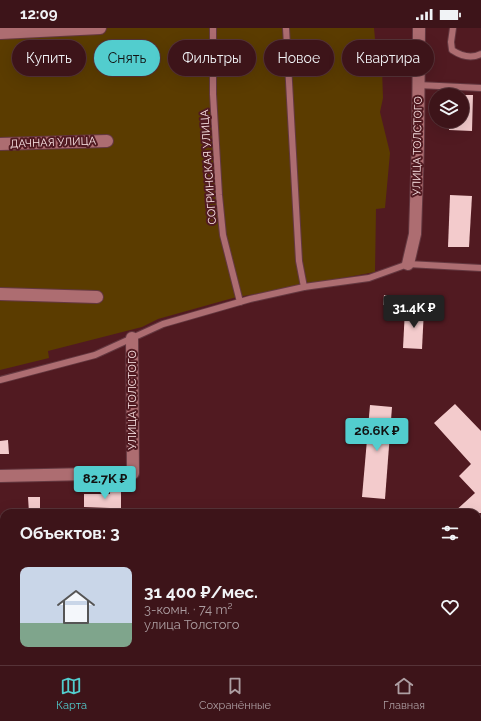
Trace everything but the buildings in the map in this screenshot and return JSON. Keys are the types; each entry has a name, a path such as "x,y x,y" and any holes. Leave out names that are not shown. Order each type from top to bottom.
{"street":[{"path":"0,33 19,30 100,28"},
{"name":"УЛИЦА ТОЛСТОГО","path":"408,264 416,234 419,28"},
{"name":"ДАЧНАЯ УЛИЦА","path":"0,144 107,141"},
{"path":"0,294 97,297"},
{"name":"УЛИЦА ТОЛСТОГО","path":"0,476 132,473 132,338"}],"lane":[{"name":"СОГРИНСКАЯ УЛИЦА","path":"213,28 213,94 219,195 223,235 240,302"},
{"path":"286,28 299,261 304,287"},
{"path":"453,28 451,42 452,50 462,56 477,56 481,54"},
{"path":"418,85 481,88"},
{"path":"0,380 95,356 163,324 240,302 304,287 369,278 408,264 481,268"}],"shaded area":[{"path":"0,28 374,28 375,39 381,40 342,40 342,76 382,76 383,98 380,112 390,153 385,208 376,209 375,272 233,298 158,319 142,327 48,351 49,358 0,370"}]}
